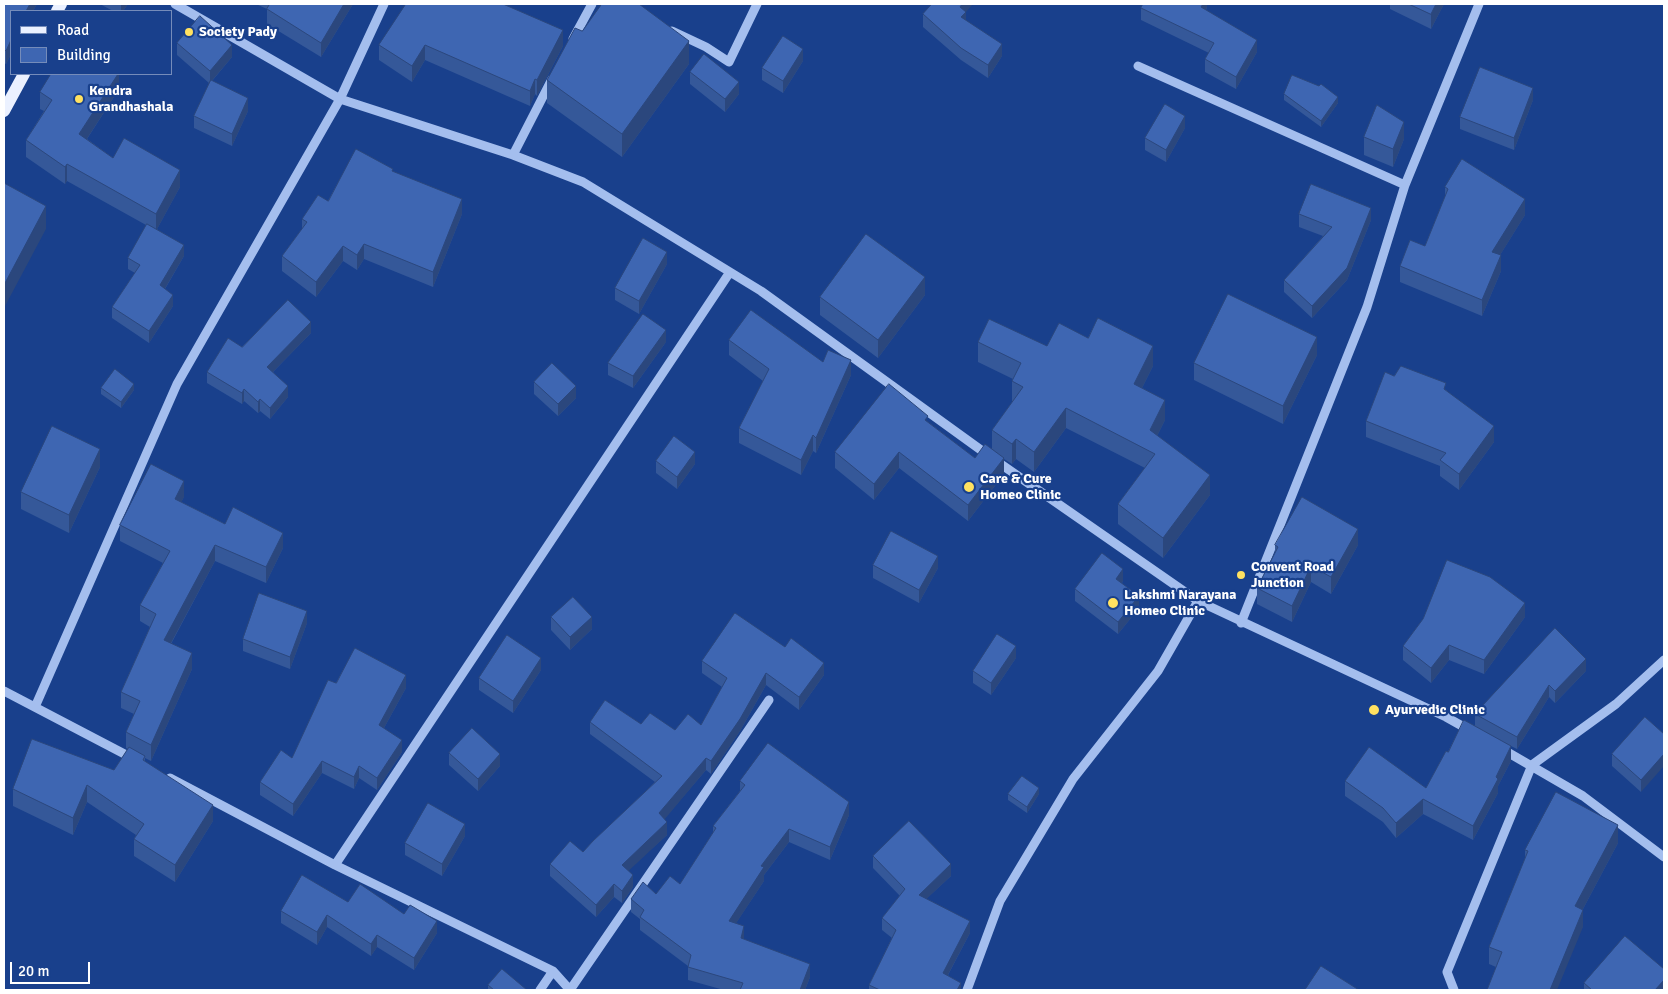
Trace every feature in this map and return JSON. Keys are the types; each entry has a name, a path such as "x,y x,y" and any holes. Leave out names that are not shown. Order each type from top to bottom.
{"main road":[{"path":"4,111 23,75"}],"street":[{"path":"175,4 340,99 513,155 583,182 761,291 1000,464 1198,601 1241,623 1446,717 1480,736"},
{"path":"34,708 177,384 340,99 384,4"},
{"path":"570,46 592,4"},
{"path":"664,27 706,47 729,62 757,4"},
{"path":"1241,623 1367,307 1404,185 1479,4"},
{"path":"1138,66 1404,185"},
{"path":"513,155 557,71"},
{"path":"335,864 730,272"},
{"path":"968,990 1000,901 1073,779 1158,671 1198,601"},
{"path":"1454,990 1447,972 1532,765 1616,704 1664,660"},
{"path":"4,691 144,765"},
{"path":"161,774 335,864 553,971 570,990 769,700"},
{"path":"1497,746 1583,796 1664,856"},
{"path":"540,990 553,971"}],"building":[{"path":"4,4 30,4 27,10 10,10 10,42 6,51 4,49"},
{"path":"270,4 344,4 321,43 267,9"},
{"path":"406,4 503,4 563,30 530,91 425,45 412,66 379,45"},
{"path":"602,4 639,4 689,41 622,134 547,80 575,28 582,31"},
{"path":"932,4 962,4 960,7 966,12 961,17 1002,44 988,65 961,48 923,14"},
{"path":"1143,4 1203,4 1201,7 1257,40 1236,77 1205,59 1214,43 1141,8"},
{"path":"1409,4 1436,4 1431,14"},
{"path":"200,16 232,45 210,71 177,43"},
{"path":"783,36 803,49 783,81 762,68"},
{"path":"704,54 739,82 725,99 690,72"},
{"path":"1480,67 1533,88 1514,138 1460,117"},
{"path":"50,75 117,75 79,134 113,158 124,138 180,170 156,214 67,164 65,167 26,140 52,100 40,92"},
{"path":"1292,75 1319,86 1321,84 1338,97 1321,121 1284,94"},
{"path":"211,80 248,98 232,134 194,116"},
{"path":"1165,104 1185,116 1166,150 1145,138"},
{"path":"1377,105 1404,122 1393,149 1364,137"},
{"path":"356,149 393,169 392,171 462,199 433,272 364,244 357,255 343,246 316,282 282,256 307,222 302,219 318,195 328,201"},
{"path":"1462,159 1525,199 1492,252 1501,255 1482,300 1400,266 1410,240 1425,246 1448,189 1445,187"},
{"path":"4,183 46,206 4,285"},
{"path":"1311,184 1371,208 1347,268 1312,306 1284,280 1332,227 1299,214"},
{"path":"147,224 184,245 160,285 173,295 149,331 112,307 140,265 128,258"},
{"path":"866,234 925,277 878,340 820,297"},
{"path":"643,238 667,252 639,301 615,288"},
{"path":"1228,294 1317,337 1283,406 1194,363"},
{"path":"288,300 311,322 267,367 288,386 270,408 260,399 258,402 244,389 242,393 207,372 228,338 242,347"},
{"path":"751,310 823,362 828,350 851,360 816,438 813,435 801,460 739,428 769,369 729,340"},
{"path":"643,314 666,330 633,376 608,363"},
{"path":"1098,318 1153,346 1134,384 1165,400 1150,430 1210,475 1163,538 1118,504 1155,454 1066,408 1034,452 1016,439 1012,444 992,430 1023,387 1012,381 1021,363 978,342 989,319 1047,346 1059,323 1088,338"},
{"path":"552,363 576,386 558,404 534,382"},
{"path":"1401,366 1446,383 1444,389 1494,426 1459,474 1440,460 1446,453 1366,421 1385,372 1394,376"},
{"path":"115,369 134,384 121,402 101,388"},
{"path":"889,384 928,416 925,420 975,458 985,444 1004,458 968,505 899,452 874,484 835,452"},
{"path":"52,426 100,449 69,515 21,492"},
{"path":"674,436 695,452 677,477 656,461"},
{"path":"151,464 184,481 175,499 225,524 233,507 283,533 266,567 215,545 164,640 192,653 151,745 126,732 140,701 121,692 156,614 140,605 170,551 120,525"},
{"path":"1302,497 1358,529 1331,577 1311,566 1292,606 1257,588 1278,547 1275,545"},
{"path":"891,531 938,556 919,590 873,565"},
{"path":"1102,553 1123,569 1116,579 1139,596 1118,622 1075,589"},
{"path":"1447,560 1490,577 1525,603 1484,660 1449,645 1431,668 1403,646 1423,619"},
{"path":"259,593 307,611 290,657 243,639"},
{"path":"573,597 592,617 570,637 551,617"},
{"path":"735,613 785,647 791,638 824,663 799,697 766,673 740,719 711,761 706,758 659,813 667,822 622,865 633,875 622,891 614,884 596,905 550,864 570,841 583,852 662,776 590,722 605,700 641,724 650,713 675,730 688,714 701,725 727,678 702,661"},
{"path":"1555,628 1586,659 1555,691 1549,685 1517,737 1475,714"},
{"path":"997,634 1016,646 991,683 973,671"},
{"path":"507,635 541,658 513,701 479,678"},
{"path":"355,648 406,675 379,725 402,740 377,778 359,766 354,777 322,761 293,804 260,782 281,750 292,758 328,680 336,683"},
{"path":"1645,717 1664,734 1664,754 1641,780 1612,754"},
{"path":"1464,720 1511,746 1496,777 1498,779 1473,826 1423,799 1396,823 1383,808 1345,781 1369,747 1426,788 1446,751 1448,752"},
{"path":"472,728 500,754 478,779 449,753"},
{"path":"32,739 114,770 129,747 145,756 143,760 213,805 175,865 134,839 144,824 87,785 73,818 13,789"},
{"path":"768,743 849,802 830,847 789,829 761,866 764,867 729,921 744,926 741,938 810,964 800,990 740,990 743,983 688,967 691,955 640,917 644,910 631,899 643,882 656,894 670,876 680,884 716,828 713,826 745,785 740,781"},
{"path":"1022,776 1039,788 1027,807 1008,794"},
{"path":"1556,792 1618,825 1575,906 1583,910 1550,990 1487,990 1502,952 1489,947 1528,851 1525,850"},
{"path":"428,803 465,824 442,864 405,843"},
{"path":"909,821 951,864 919,895 970,921 943,973 961,983 957,990 880,990 869,985 896,930 882,918 905,889 873,856"},
{"path":"302,875 348,902 360,884 404,914 410,905 437,921 414,958 377,935 371,944 327,915 317,932 281,911"},
{"path":"1625,936 1664,969 1664,980 1655,990 1592,990 1584,983"},
{"path":"1321,966 1359,990 1305,990"},
{"path":"502,969 527,990 494,990 488,985"}],"place":[{"name":"Society Pady","path":"189,32"},
{"name":"Kendra Grandhashala","path":"79,99"},
{"name":"Care & Cure Homeo Clinic","path":"969,487"},
{"name":"Convent Road Junction","path":"1241,575"},
{"name":"Lakshmi Narayana Homeo Clinic","path":"1113,603"},
{"name":"Ayurvedic Clinic","path":"1374,710"}]}
